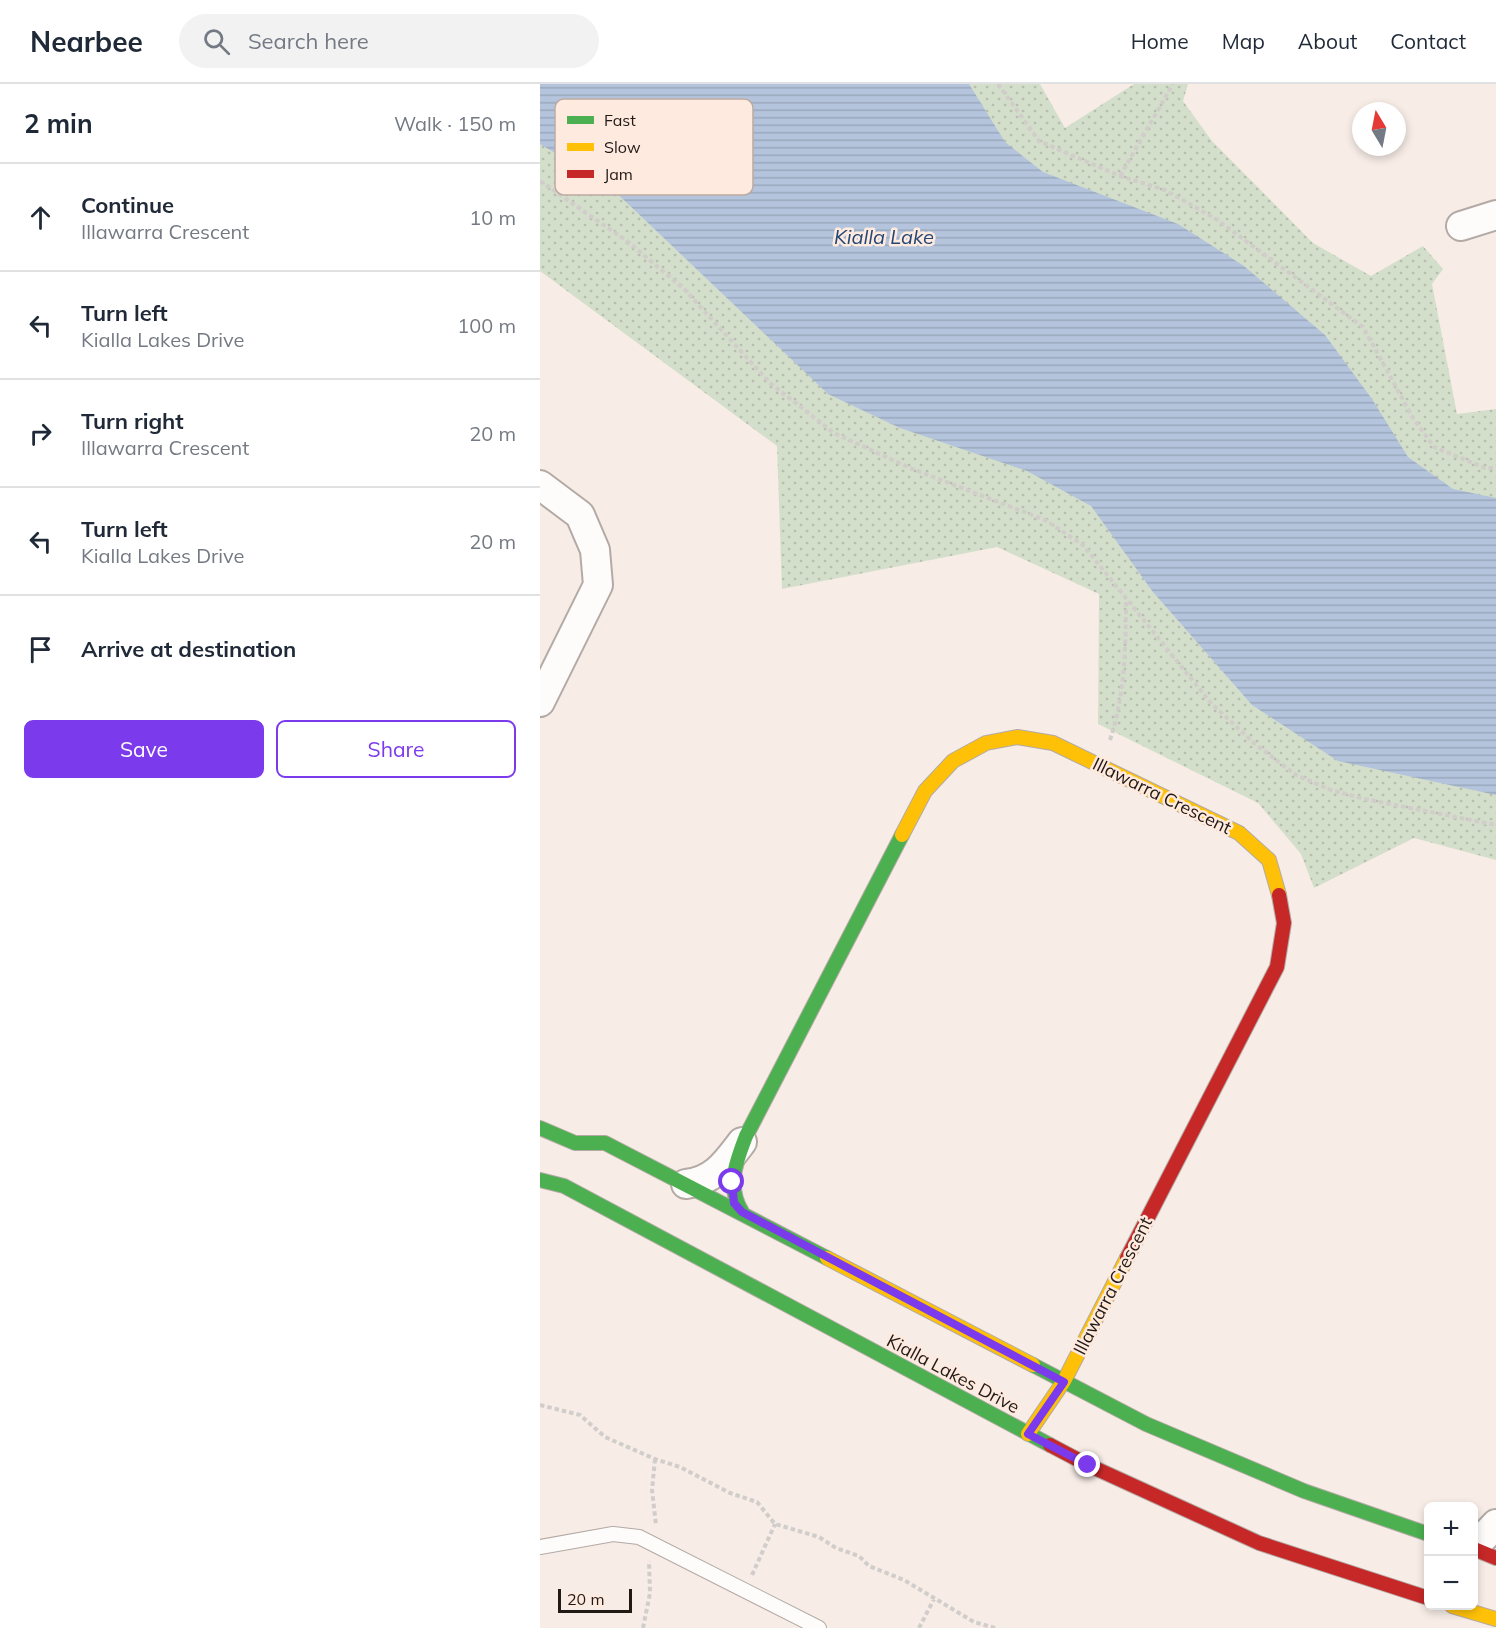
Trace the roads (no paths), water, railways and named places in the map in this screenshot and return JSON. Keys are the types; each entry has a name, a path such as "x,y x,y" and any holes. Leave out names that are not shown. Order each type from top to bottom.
{"street":[{"path":"1461,226 1496,215"},
{"path":"540,485 580,515 595,550 598,585 540,702"},
{"name":"Illawarra Crescent","path":"742,1212 734,1203 732,1182 746,1136 926,791 953,761 986,742 1017,737 1053,743 1239,833 1269,861 1284,923 1277,967 1064,1382 1028,1434"},
{"path":"540,1144 540,1127 575,1143 605,1143 742,1212 1146,1424 1304,1491 1424,1533"},
{"name":"Illawarra Crescent","path":"686,1184 706,1180 716,1174 746,1136"},
{"name":"Kialla Lakes Drive","path":"540,1180 564,1186 1088,1465 1259,1543 1424,1597"},
{"path":"1478,1541 1496,1524"},
{"path":"1478,1551 1496,1558"},
{"path":"1469,1610 1496,1618"}],"lane":[{"path":"540,1547 613,1534 639,1537 819,1628"}],"water":[{"name":"Kialla Lake","path":"540,84 969,84 1005,142 1043,172 1178,224 1244,266 1325,335 1372,399 1408,457 1453,489 1496,498 1496,795 1338,761 1252,705 1153,592 1091,506 1027,471 900,428 828,394 619,195 753,195 753,99 555,99 555,153 540,144"}]}
